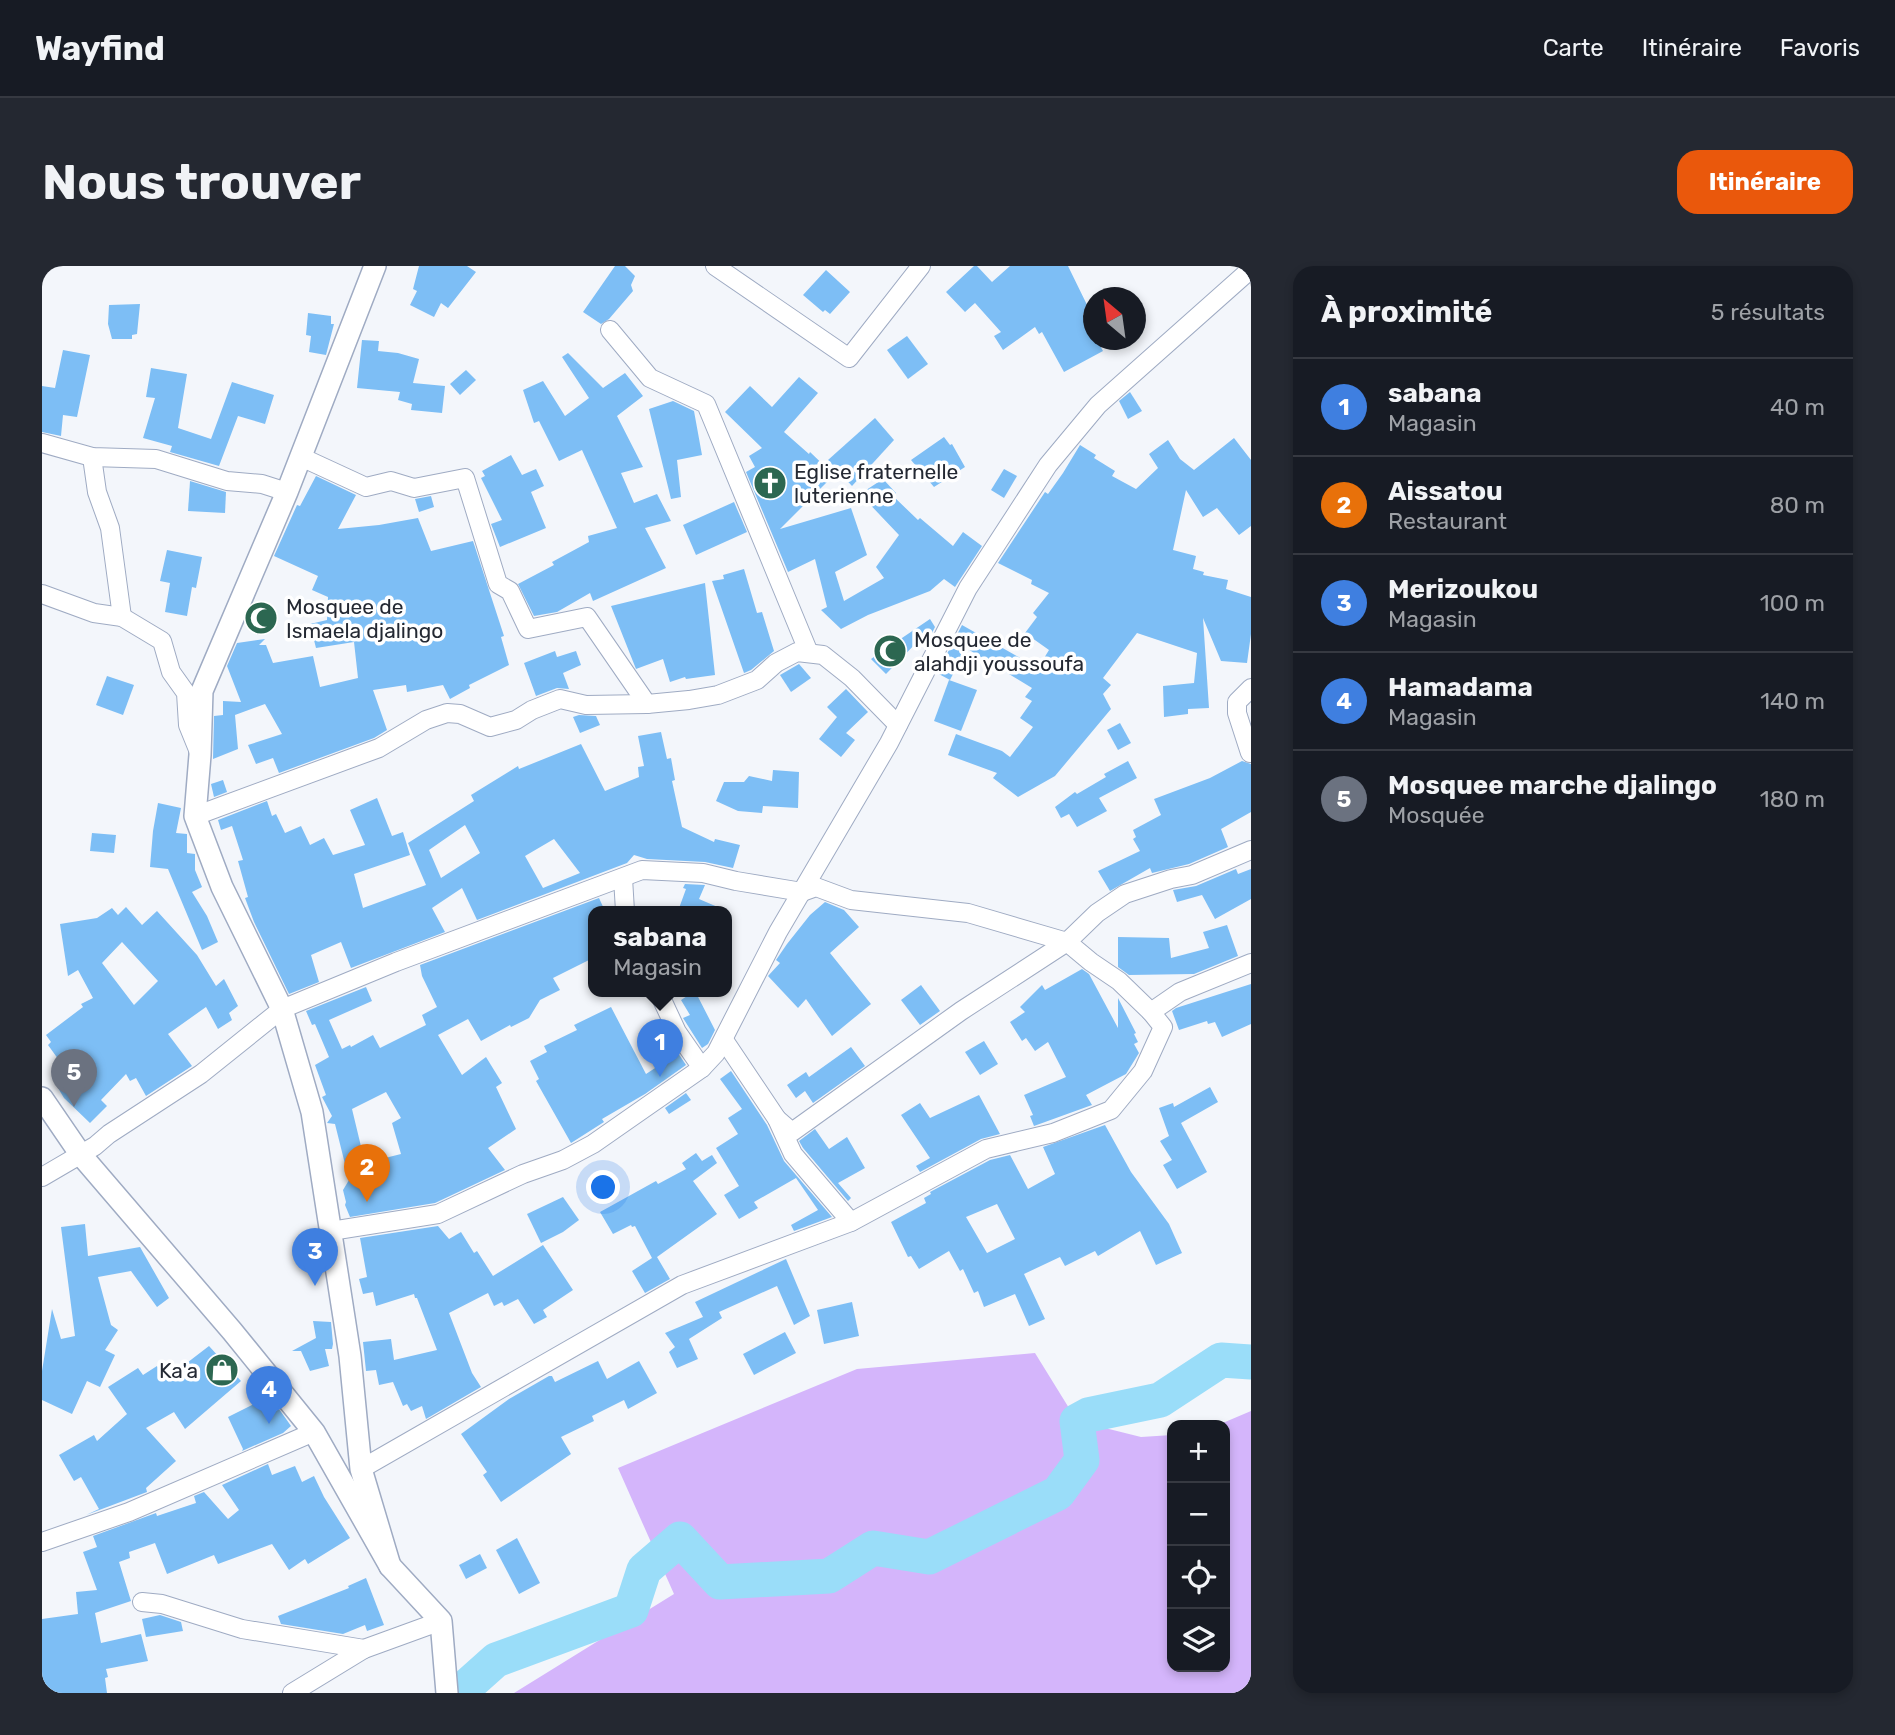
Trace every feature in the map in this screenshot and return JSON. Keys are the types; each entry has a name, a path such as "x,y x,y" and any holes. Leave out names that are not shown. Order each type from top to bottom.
{"street":[{"path":"374,266 287,492 202,691 195,816 222,887 282,1009 312,1112 350,1356 360,1469 390,1566"},
{"path":"715,266 849,358 921,266"},
{"path":"331,1231 438,1214 523,1174 563,1160 593,1144 702,1068 724,1040 778,932 898,725 968,588 1048,465 1098,405 1251,269"},
{"path":"610,330 650,378 706,404 809,653"},
{"path":"42,443 92,457 156,459 227,481 262,484 287,492"},
{"path":"92,457 97,492 110,528 122,617"},
{"path":"301,457 366,487 391,481 415,488 465,478 498,584 510,591 528,629 587,617 647,704"},
{"path":"42,594 94,613 122,617 162,640 171,672 186,693 188,725 200,755"},
{"path":"195,816 379,748 426,720 447,713 471,717 490,727 516,720 559,699 586,705 647,704 718,695 757,680 776,663 797,652 823,655 852,678 898,725"},
{"path":"1250,754 1237,713 1237,702 1251,688"},
{"path":"777,1119 792,1132 961,1011 1067,942 1097,914 1125,894 1192,875 1251,850"},
{"path":"42,1177 96,1146 109,1134 201,1074 282,1009 396,962 642,870 703,873 802,892 816,887 851,900 968,913 1067,942 1119,981 1163,1027 1143,1071 1111,1110 1053,1133 986,1149 851,1222 682,1285 360,1469"},
{"path":"623,878 625,906"},
{"path":"1151,1012 1180,992 1251,963"},
{"path":"661,997 677,1031 702,1068"},
{"path":"724,1040 777,1119 793,1154 851,1222"},
{"path":"42,1098 81,1155 232,1331 314,1432 390,1566 441,1622 447,1693"},
{"path":"42,1542 129,1512 314,1432"},
{"path":"142,1602 162,1604 242,1629 364,1649"},
{"path":"292,1693 364,1649 441,1622"}],"shaded area":[{"path":"1035,1353 1077,1421 1141,1437 1167,1435 1167,1672 1230,1672 1230,1420 1251,1411 1251,1693 514,1693 674,1594 618,1468 857,1369"}],"building":[{"path":"419,266 467,266 476,272 448,308 441,303 434,317 410,305 417,291 413,289"},
{"path":"615,266 625,266 635,276 631,285 633,291 609,319 601,324 583,312"},
{"path":"974,266 992,282 1010,266 1068,266 1083,297 1083,350 1103,351 1064,372 1042,332 1039,334 1035,327 1003,350 994,336 1001,332 975,303 965,312 946,292"},
{"path":"826,270 850,292 830,314 825,310 823,312 803,295"},
{"path":"140,304 137,334 132,335 132,339 112,339 108,324 109,305"},
{"path":"308,313 331,316 331,324 334,324 326,355 309,352 311,336 306,335"},
{"path":"907,336 928,364 908,379 887,350"},
{"path":"362,340 379,341 378,351 419,359 413,383 445,386 442,413 411,410 412,404 398,400 400,392 357,388"},
{"path":"63,350 90,355 77,417 63,415 61,436 42,432 42,386 55,388"},
{"path":"568,353 603,388 625,373 643,396 617,416 643,467 621,473 634,503 657,494 671,521 645,528 666,568 593,601 590,593 557,612 534,616 518,584 589,542 588,536 617,528 582,450 559,461 539,421 534,423 523,390 543,381 565,416 589,398 562,357"},
{"path":"151,368 187,374 178,428 211,439 232,382 274,395 265,424 238,416 219,466 170,452 172,446 143,438 155,398 146,397"},
{"path":"466,370 476,380 460,395 450,384"},
{"path":"799,377 818,393 784,432 834,475 780,529 851,508 867,555 835,572 844,601 884,578 876,567 899,535 860,494 883,479 896,493 893,496 918,520 920,518 953,546 963,532 982,546 955,587 944,579 930,591 868,615 841,629 821,610 827,607 815,559 788,572 746,472 755,467 749,456 762,448 725,412 750,386 772,407"},
{"path":"1130,392 1142,411 1128,419 1119,401"},
{"path":"673,401 694,411 702,455 677,460 681,497 671,499 649,409"},
{"path":"875,418 894,440 852,486 828,460"},
{"path":"944,437 952,444 965,467 934,487 911,460"},
{"path":"1234,438 1251,460 1251,526 1239,535 1217,508 1203,517 1186,490 1173,550 1196,556 1193,569 1204,572 1203,575 1228,580 1226,589 1251,597 1251,634 1247,663 1221,661 1203,618 1209,708 1188,709 1188,714 1164,717 1163,686 1194,683 1197,653 1137,633 1103,678 1111,685 1103,694 1111,709 1055,776 1018,797 993,778 997,773 948,755 956,734 1002,751 1010,757 1033,727 1020,718 1032,701 1025,697 1032,688 966,648 950,680 937,673 962,625 1038,668 1049,650 1025,633 1037,617 1033,613 1049,593 1031,584 1032,580 998,563 1080,445 1115,471 1112,476 1136,489 1158,468 1149,454 1168,440 1180,459 1194,470"},
{"path":"511,455 522,475 536,469 544,486 531,492 546,528 500,547 491,524 502,520 481,478 485,476 482,471"},
{"path":"1004,469 1017,476 1004,498 991,490"},
{"path":"316,476 356,495 338,529 418,518 431,551 473,541 504,636 501,637 509,665 469,685 470,688 450,699 443,685 407,692 406,685 373,690 387,730 374,738 279,773 273,758 256,764 248,745 282,734 265,704 235,715 238,749 213,759 214,716 223,715 223,701 241,702 227,666 237,643 265,639 259,645 266,645 273,663 313,656 320,687 358,678 354,642 316,648 310,624 327,620 328,597 312,590 318,576 274,556 297,505 300,506"},
{"path":"190,481 226,492 225,513 188,511"},
{"path":"431,496 434,507 419,512 415,499"},
{"path":"734,502 747,532 696,555 683,525"},
{"path":"167,550 202,557 196,588 192,587 187,616 165,612 170,583 160,581"},
{"path":"744,569 757,613 762,612 774,651 744,673 712,581 724,579 723,575"},
{"path":"705,583 715,675 685,677 670,682 663,659 636,669 611,606"},
{"path":"930,619 935,627 926,645 921,638 886,674 871,659"},
{"path":"555,651 557,657 576,651 581,665 563,673 569,689 557,688 536,696 524,663"},
{"path":"799,664 811,678 791,692 780,675"},
{"path":"107,676 134,685 123,715 96,705"},
{"path":"949,680 977,690 961,731 934,721"},
{"path":"846,689 868,712 846,733 855,740 841,757 819,739 837,717 827,707"},
{"path":"596,716 600,725 580,733 573,717"},
{"path":"1120,723 1131,743 1118,750 1107,730"},
{"path":"661,732 667,759 671,758 675,780 672,781 682,827 714,842 715,839 740,845 733,868 705,862 647,859 634,855 627,863 477,920 462,888 432,908 445,932 351,968 341,942 311,955 319,982 289,994 245,898 248,897 238,861 243,860 232,826 221,830 218,820 267,801 272,816 276,814 285,833 301,826 310,845 324,838 333,855 365,845 350,810 377,798 392,836 403,832 410,855 354,874 363,908 426,885 408,843 474,801 471,795 518,766 519,769 581,744 605,791 639,777 638,767 644,766 638,736","holes":["465,825 480,853 441,878 429,850","554,839 580,873 543,888 525,856"]},
{"path":"1128,761 1137,778 1099,798 1107,811 1077,827 1069,814 1061,818 1055,807"},
{"path":"1242,761 1251,764 1251,812 1221,829 1228,847 1189,864 1152,873 1150,868 1110,891 1098,871 1140,851 1133,839 1136,837 1133,830 1161,815 1154,799 1210,778"},
{"path":"773,770 799,772 798,808 763,806 762,813 738,811 716,801 724,782 744,782 749,776 772,781"},
{"path":"223,780 227,792 214,797 211,784"},
{"path":"158,803 181,808 176,833 187,834 187,853 195,854 195,870 202,887 192,892 207,916 218,942 202,950 168,869 150,867"},
{"path":"92,833 116,835 114,853 90,851"},
{"path":"1236,869 1238,874 1251,869 1251,899 1215,919 1202,895 1177,902 1173,890 1196,886"},
{"path":"685,884 705,885 699,899 715,906 680,906 686,889 683,888"},
{"path":"599,898 603,906 588,906 588,960 553,978 560,990 540,1000 529,1018 481,1041 468,1019 438,1035 462,1075 486,1057 502,1083 496,1087 516,1129 488,1148 505,1170 435,1203 350,1217 343,1190 349,1180 335,1124 327,1123 332,1116 322,1097 326,1095 315,1065 329,1057 315,1024 312,1025 306,1011 366,987 372,1001 329,1020 342,1049 373,1035 380,1048 426,1025 422,1015 437,1007 422,976 420,965","holes":["386,1092 401,1118 392,1123 401,1154 365,1163 352,1109"]},
{"path":"825,902 844,910 859,927 830,953 871,1004 832,1036 806,999 798,1008 768,976 780,963 776,960 787,944 810,915"},
{"path":"126,907 142,925 157,911 197,955 216,986 224,979 238,1006 229,1013 232,1020 218,1029 206,1007 168,1034 192,1066 146,1096 136,1078 130,1081 126,1074 101,1100 107,1106 90,1123 64,1098 52,1078 66,1070 48,1045 51,1042 46,1035 83,1007 81,1004 93,998 78,970 68,976 60,924 97,918 112,908 118,915","holes":["122,942 158,981 134,1005 102,963"]},
{"path":"1227,925 1238,956 1194,974 1129,975 1118,967 1118,937 1169,938 1171,958 1209,948 1203,932"},
{"path":"1082,969 1089,974 1118,1028 1118,998 1136,1033 1134,1034 1138,1042 1134,1044 1139,1053 1126,1074 1086,1095 1092,1105 1034,1126 1030,1116 1033,1115 1024,1095 1066,1077 1048,1042 1035,1051 1026,1038 1022,1041 1010,1022 1025,1012 1020,1007 1042,985 1045,990"},
{"path":"1251,984 1251,1024 1222,1037 1215,1022 1208,1024 1207,1021 1179,1030 1172,1011 1176,1008"},
{"path":"921,985 940,1011 920,1025 901,1000"},
{"path":"686,997 698,997 715,1030 708,1044 702,1048 683,1018 690,1015 681,1000"},
{"path":"611,1007 646,1074 678,1053 686,1065 645,1094 602,1119 604,1122 571,1143 536,1081 539,1079 530,1061 547,1052 544,1046 577,1030 574,1025"},
{"path":"984,1041 998,1064 980,1075 965,1052"},
{"path":"851,1047 865,1066 813,1103 805,1091 796,1098 787,1085 806,1072 809,1077"},
{"path":"731,1071 767,1125 784,1161 832,1217 794,1231 791,1225 818,1210 796,1178 754,1202 758,1208 739,1219 724,1195 739,1186 716,1148 738,1134 728,1118 742,1109 720,1079"},
{"path":"1210,1087 1218,1102 1181,1123 1207,1172 1177,1189 1163,1165 1172,1160 1160,1141 1169,1136 1159,1108 1173,1103 1174,1107"},
{"path":"686,1093 691,1100 669,1114 665,1108"},
{"path":"979,1095 1000,1134 981,1139 920,1172 916,1166 930,1158 901,1115 920,1103 930,1118"},
{"path":"1105,1125 1131,1172 1169,1224 1182,1253 1156,1265 1140,1231 1098,1256 1095,1251 1065,1266 1060,1257 1024,1274 1045,1319 1029,1326 1015,1294 984,1307 978,1291 974,1293 963,1269 960,1271 949,1251 919,1269 911,1256 908,1257 891,1222 926,1203 924,1198 931,1194 930,1192 990,1160 1010,1155 1028,1189 1055,1174 1043,1147","holes":["997,1204 1015,1239 987,1253 966,1217"]},
{"path":"815,1129 829,1149 847,1137 865,1168 838,1183 851,1198 848,1201 799,1141"},
{"path":"696,1153 702,1161 712,1155 717,1163 693,1181 717,1214 657,1257 670,1279 645,1293 632,1271 652,1258 635,1226 631,1225 613,1234 600,1212 656,1181 658,1184 686,1169 682,1163"},
{"path":"563,1197 579,1220 541,1243 527,1214"},
{"path":"85,1224 88,1256 140,1247 169,1298 157,1307 131,1271 98,1277 111,1325 118,1330 105,1350 115,1355 100,1387 87,1381 72,1414 42,1400 42,1371 52,1309 61,1339 75,1336 61,1227"},
{"path":"438,1226 449,1239 461,1232 493,1276 543,1245 573,1290 543,1310 547,1317 534,1324 518,1299 504,1306 502,1302 494,1306 488,1293 449,1313 472,1373 481,1387 426,1419 422,1406 411,1411 407,1404 403,1406 393,1382 379,1385 376,1370 366,1371 363,1342 391,1339 394,1360 437,1350 414,1294 376,1306 373,1292 363,1294 359,1279 367,1277 360,1238"},
{"path":"786,1259 810,1316 794,1325 777,1286 719,1312 722,1318 689,1339 698,1359 677,1368 669,1352 675,1347 665,1333 703,1317 695,1302"},
{"path":"852,1302 859,1336 824,1344 817,1310"},
{"path":"313,1321 331,1322 333,1344 332,1349 325,1349 329,1366 310,1371 301,1351 292,1351 316,1338"},
{"path":"785,1332 796,1353 754,1375 743,1354"},
{"path":"209,1346 241,1381 185,1429 174,1412 146,1428 176,1461 146,1488 147,1492 86,1515 99,1509 81,1477 74,1481 59,1455 94,1435 97,1441 127,1414 108,1387 138,1368 143,1375 157,1366 166,1379"},
{"path":"598,1361 607,1379 639,1361 657,1393 628,1409 624,1400 592,1416 594,1421 561,1437 571,1454 501,1502 483,1475 487,1472 461,1434 509,1399 549,1376 552,1376 555,1382"},
{"path":"268,1397 276,1411 279,1409 291,1426 283,1433 242,1451 228,1417"},
{"path":"268,1464 272,1475 295,1466 302,1482 314,1476 350,1538 308,1564 305,1559 289,1570 272,1544 218,1564 214,1555 167,1574 155,1543 129,1552 130,1558 119,1562 131,1601 95,1613 101,1643 141,1634 148,1661 106,1669 107,1693 42,1693 42,1619 78,1614 76,1592 97,1590 83,1552 97,1547 93,1536 156,1513 157,1516 196,1503 194,1496 204,1492 228,1519 239,1510 222,1485"},
{"path":"517,1538 540,1583 519,1594 496,1550"},
{"path":"480,1554 487,1568 466,1579 459,1565"},
{"path":"366,1578 384,1625 367,1631 365,1625 343,1634 281,1624 278,1616 349,1588 348,1586"},
{"path":"160,1615 181,1622 183,1631 146,1637 142,1619"}],"waterway":[{"path":"459,1693 496,1660 631,1610 644,1570 680,1539 720,1582 829,1576 873,1548 929,1557 1058,1493 1082,1460 1077,1421 1088,1415 1160,1400 1221,1360 1251,1362"}],"place":[{"name":"Eglise fraternelle luterienne","path":"770,483"},
{"name":"Mosquee de Ismaela djalingo","path":"261,618"},
{"name":"Mosquee de alahdji youssoufa","path":"890,651"},
{"name":"sabana","path":"660,1077"},
{"name":"Mosquee marche djalingo","path":"74,1107"},
{"name":"Aissatou","path":"367,1202"},
{"name":"Merizoukou","path":"315,1286"},
{"name":"Ka'a","path":"222,1370"},
{"name":"Hamadama","path":"269,1424"}]}
